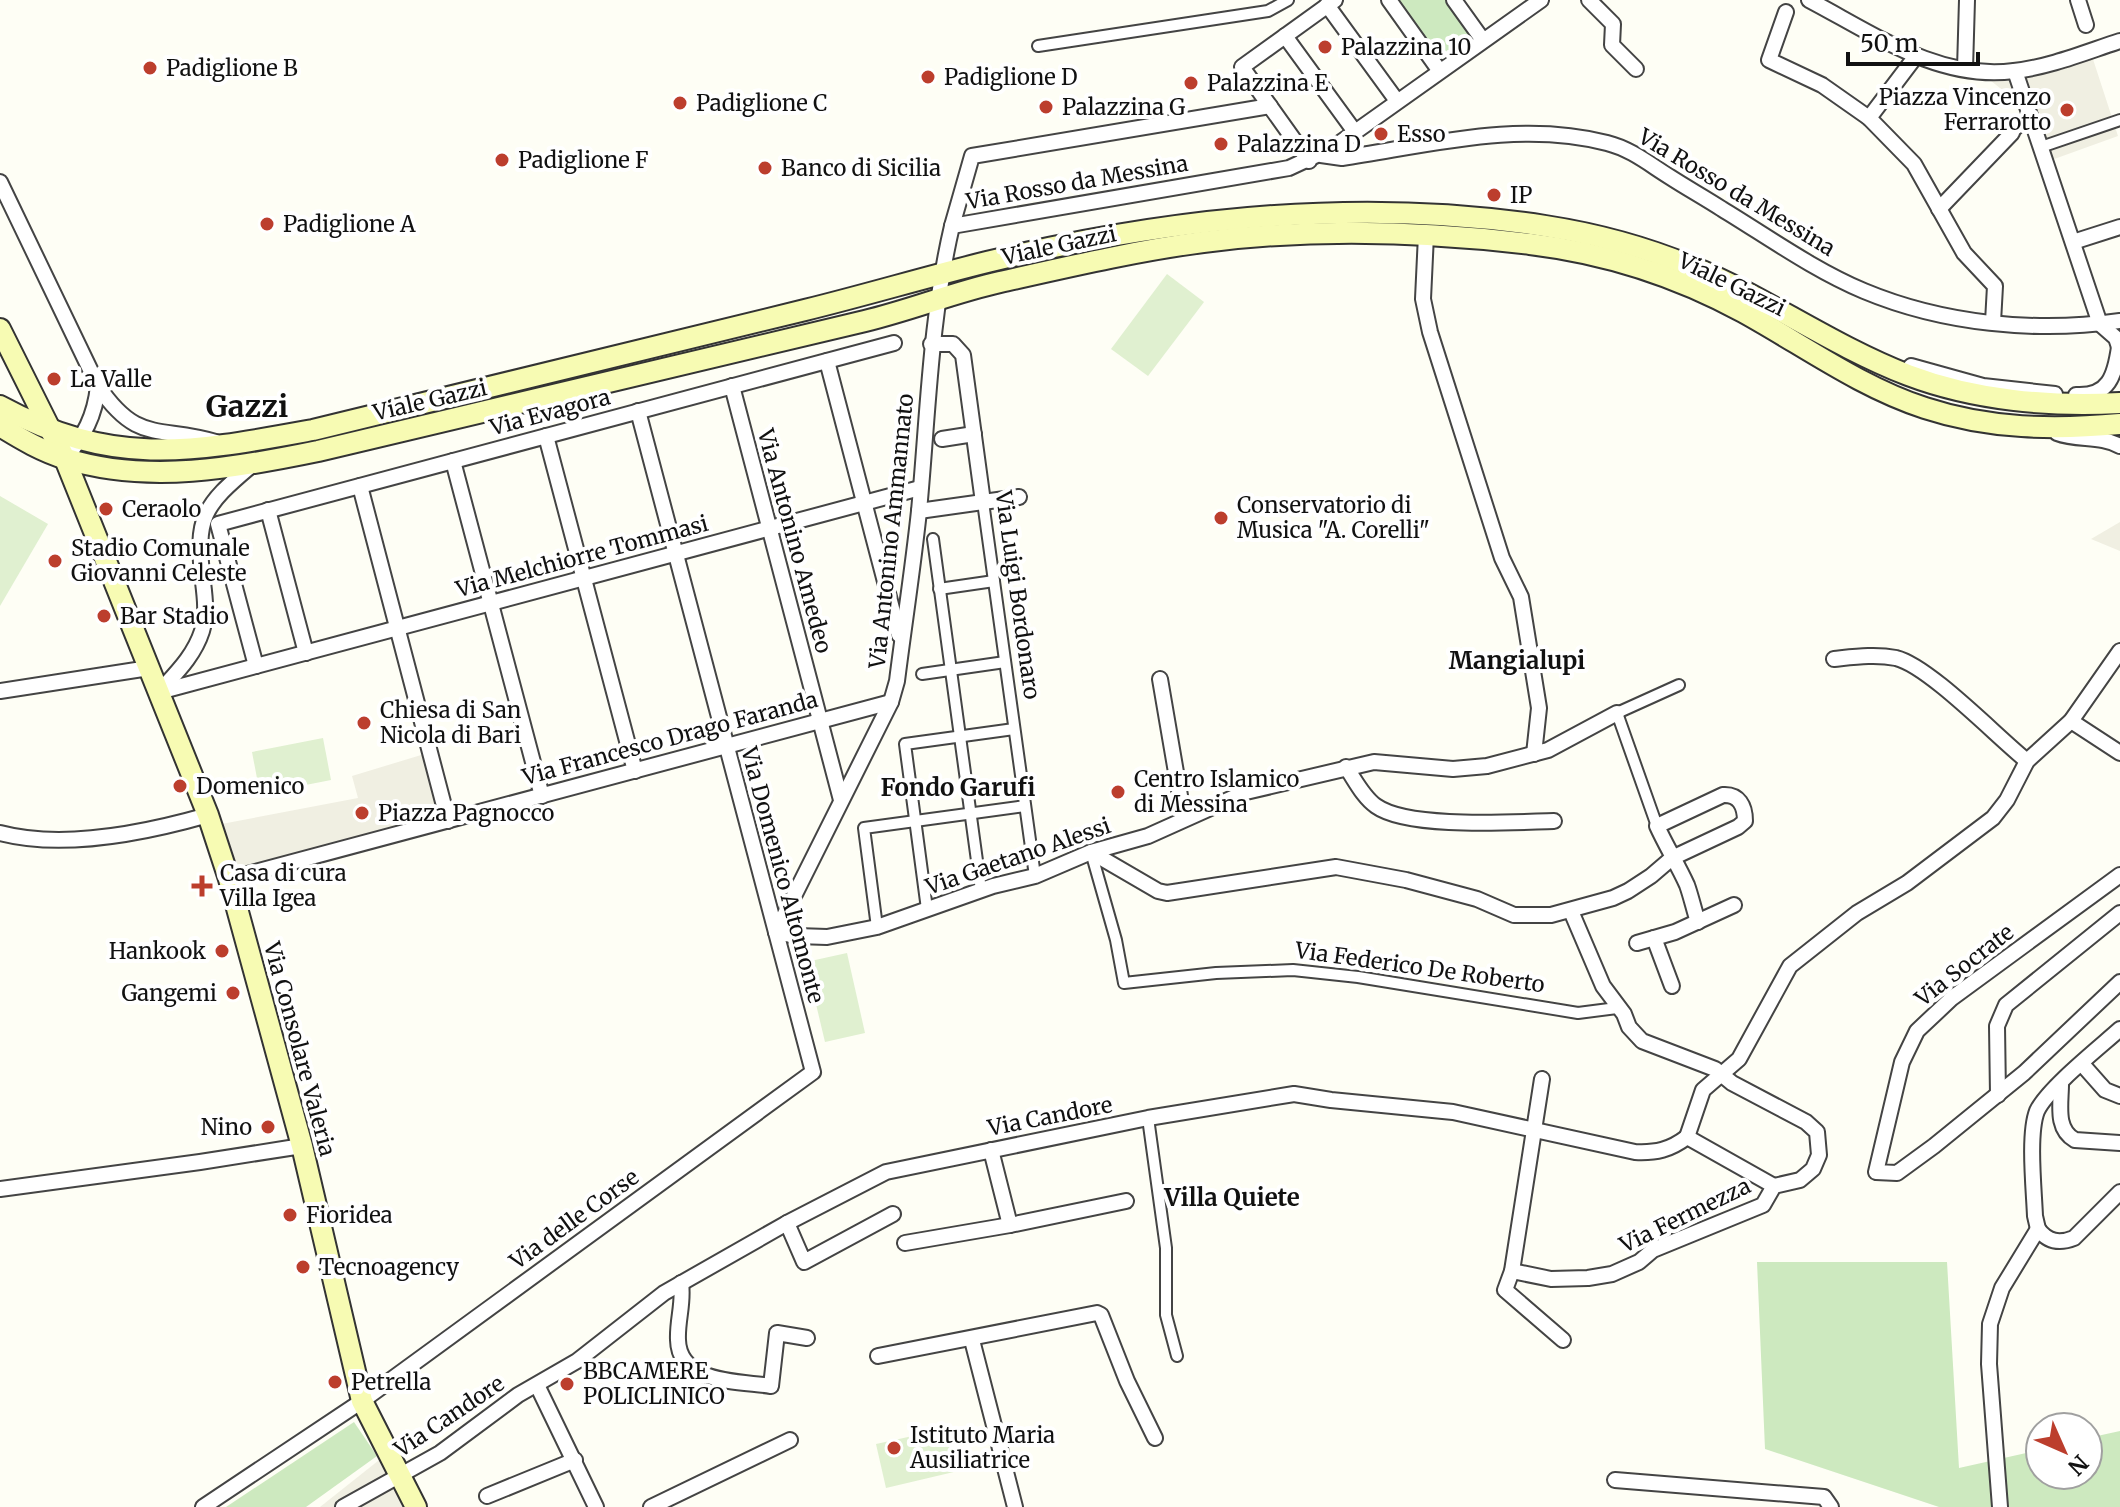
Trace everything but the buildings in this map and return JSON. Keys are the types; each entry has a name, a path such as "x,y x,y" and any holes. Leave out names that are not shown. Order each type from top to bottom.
{"main road":[{"name":"Viale Gazzi","path":"0,406 51,432 114,447 180,451 227,446 327,427 990,261 1202,222 1358,213 1487,220 1580,232 1660,254 1729,283 1842,345 1911,376 1985,395 2073,404 2120,403"},
{"name":"Viale Gazzi","path":"0,426 65,459 104,469 184,471 252,465 874,318 995,283 1205,242 1302,234 1426,235 1537,245 1629,264 1720,300 1852,375 1902,399 1941,413 1980,422 2046,428 2120,424"},
{"name":"Via Consolare Valeria","path":"0,329 65,459 208,815 229,879 302,1146 362,1401 416,1507"}],"street":[{"path":"1038,46 1268,11 1288,0"},
{"path":"1389,0 1439,70"},
{"path":"1454,0 1482,39"},
{"path":"1397,101 1331,3 1242,67 1270,106 1315,158 1355,132 1482,39 1518,6 1541,0"},
{"path":"1589,0 1613,24 1612,45 1636,69"},
{"path":"1809,0 1928,61 1982,72 2015,71 2045,65 2120,41"},
{"path":"1965,69 1967,0"},
{"path":"2078,0 2086,25"},
{"path":"1788,6 1769,60 1822,85 1869,118 1914,164 1964,253 1995,286 1993,322"},
{"path":"1285,36 1355,132"},
{"path":"1869,118 1916,56"},
{"path":"1842,345 1873,350 1913,367 1983,386 2085,396 2101,392 2108,386 2120,348 2116,338 2100,324 2015,71"},
{"path":"952,226 972,156 1270,106"},
{"path":"1939,209 2031,117"},
{"path":"2041,147 2120,120"},
{"name":"Via Rosso da Messina","path":"939,299 952,226 1289,168 1315,158 1342,158 1503,134 1558,133 1606,142 1633,152 1845,283 1886,300 1962,319 1993,322 2059,327 2120,321"},
{"path":"0,182 98,386 112,406 140,427 159,433 200,437 227,446"},
{"path":"2073,242 2120,227"},
{"path":"1426,235 1423,299 1430,332 1502,558 1521,597 1539,708 1534,754"},
{"name":"Via Antonino Ammannato","path":"776,932 891,702 897,681 919,511 931,344 939,299"},
{"name":"Via Evagora","path":"256,666 218,524 894,343"},
{"name":"Via Luigi Bordonaro","path":"931,344 953,344 963,355 1035,876"},
{"path":"827,361 902,644"},
{"path":"65,459 81,439 94,412 98,386"},
{"name":"Via Antonino Amedeo","path":"732,386 841,800"},
{"name":"Via Domenico Altomonte","path":"638,411 813,1072"},
{"path":"2046,428 2066,437 2103,439 2120,446"},
{"path":"942,439 974,434"},
{"path":"546,436 635,771"},
{"path":"453,461 542,796"},
{"path":"159,692 182,666 203,629 205,608 199,541 204,516 218,497 252,465"},
{"path":"360,486 448,821"},
{"name":"Via Melchiorre Tommasi","path":"159,692 920,488"},
{"path":"919,511 1019,497"},
{"path":"268,510 306,653"},
{"path":"933,539 981,890"},
{"path":"939,589 994,581"},
{"path":"1774,1186 1687,1137 1703,1090 1739,1059 1790,966 1857,913 1907,883 1993,818 2007,800 2027,761 2071,721 2120,651"},
{"path":"1834,659 1883,656 1909,662 1933,679 2027,761"},
{"path":"922,674 1005,662"},
{"path":"0,691 149,668"},
{"path":"1160,679 1184,819"},
{"name":"Via Gaetano Alessi","path":"776,932 827,937 877,927 981,890 1035,876 1091,852 1148,836 1246,792 1346,767 1374,762 1464,770 1534,754 1559,745 1617,713 1679,685"},
{"name":"Via Francesco Drago Faranda","path":"229,879 891,702"},
{"path":"1617,713 1657,826 1688,887 1698,922"},
{"path":"2071,721 2120,753"},
{"path":"927,909 905,744 1014,729"},
{"path":"1346,767 1366,798 1392,814 1423,819 1508,823 1554,821"},
{"path":"1091,852 1158,891 1167,893 1336,867 1406,880 1477,899 1514,915 1551,915 1628,891 1672,858 1738,827 1745,821 1745,812 1738,799 1723,795 1657,826"},
{"path":"877,927 864,828 1025,806"},
{"path":"0,833 19,838 66,841 124,833 208,815"},
{"name":"Via Federico De Roberto","path":"1091,852 1116,940 1124,983 1228,972 1293,970 1358,977 1578,1013 1617,1008"},
{"name":"Via Socrate","path":"1998,1095 1903,1169 1890,1174 1876,1172 1902,1062 1917,1031 1952,998 2120,875"},
{"path":"1637,943 1698,922 1734,905"},
{"path":"1571,911 1603,986 1624,1014 1634,1034 1642,1041 1715,1069 1722,1075"},
{"path":"1998,1095 1997,1026 2006,1005 2120,913"},
{"path":"1654,938 1672,986"},
{"path":"1998,1095 2120,982"},
{"path":"2120,1029 2043,1102 2034,1121 2035,1216 2038,1229 2051,1241 2074,1238 2120,1192"},
{"path":"2082,1064 2105,1090 2120,1096"},
{"name":"Via delle Corse","path":"203,1507 362,1401 813,1072"},
{"name":"Via Fermezza","path":"1512,1271 1551,1279 1612,1274 1639,1262 1653,1250 1763,1205 1774,1186 1800,1180 1813,1169 1819,1155 1817,1132 1806,1122 1722,1075"},
{"path":"1542,1079 1512,1271 1505,1290 1563,1340"},
{"path":"2061,1084 2061,1124 2068,1136 2075,1140 2120,1143"},
{"name":"Via Candore","path":"343,1507 440,1453 577,1361 681,1283 886,1172 1148,1118 1294,1094 1453,1112 1635,1152 1663,1151 1675,1147 1687,1137"},
{"path":"1148,1118 1166,1248 1166,1315 1177,1356"},
{"path":"0,1189 302,1146"},
{"path":"991,1150 1010,1225"},
{"path":"905,1243 1126,1201"},
{"path":"787,1223 804,1262 893,1214"},
{"path":"2000,1507 1989,1364 1990,1324 2002,1288 2038,1229"},
{"path":"681,1283 683,1298 679,1349 691,1366 707,1377 771,1386 777,1333 807,1338"},
{"path":"878,1356 972,1340 1097,1313 1101,1315 1127,1381 1155,1438"},
{"path":"972,1340 1015,1507"},
{"path":"537,1385 596,1507"},
{"path":"651,1507 790,1440"},
{"path":"490,1502 575,1460"},
{"path":"1615,1480 1824,1497 1831,1507"}],"green space":[{"path":"1389,0 1454,0 1482,39 1439,70"},
{"path":"1167,274 1204,302 1148,376 1111,349"},
{"path":"0,496 48,524 0,606"},
{"path":"323,738 331,780 260,794 252,752"},
{"path":"847,953 865,1033 825,1042 806,962"},
{"path":"1757,1262 1947,1262 1959,1468 2024,1454 2024,1491 2104,1491 2104,1434 2120,1431 2120,1507 1939,1507 1765,1449"},
{"path":"354,1422 377,1456 306,1507 226,1507"},
{"path":"949,1428 958,1471 886,1488 876,1444"}],"shaded area":[{"name":"Piazza Vincenzo Ferrarotto","path":"2090,50 2118,136 2046,162 2031,117 2018,102 1991,81 1965,69 1982,72"},
{"path":"2120,522 2120,551 2091,539"},
{"name":"Piazza Pagnocco","path":"431,752 448,821 229,879 211,826 358,798 352,776"},
{"path":"388,1453 416,1507 320,1507"}],"place":[{"name":"Palazzina 10","path":"1325,47"},
{"name":"Padiglione B","path":"150,68"},
{"name":"Padiglione D","path":"928,77"},
{"name":"Palazzina E","path":"1191,83"},
{"name":"Padiglione C","path":"680,103"},
{"name":"Palazzina G","path":"1046,107"},
{"name":"Piazza Vincenzo Ferrarotto","path":"2067,110"},
{"name":"Esso","path":"1381,134"},
{"name":"Palazzina D","path":"1221,144"},
{"name":"Padiglione F","path":"502,160"},
{"name":"Banco di Sicilia","path":"765,168"},
{"name":"IP","path":"1494,195"},
{"name":"Padiglione A","path":"267,224"},
{"name":"La Valle","path":"54,379"},
{"name":"Ceraolo","path":"106,509"},
{"name":"Conservatorio di Musica \"A. Corelli\"","path":"1221,518"},
{"name":"Stadio Comunale Giovanni Celeste","path":"55,561"},
{"name":"Bar Stadio","path":"104,616"},
{"name":"Chiesa di San Nicola di Bari","path":"364,723"},
{"name":"Domenico","path":"180,786"},
{"name":"Centro Islamico di Messina","path":"1118,792"},
{"name":"Piazza Pagnocco","path":"362,813"},
{"name":"Casa di cura Villa Igea","path":"202,886"},
{"name":"Hankook","path":"222,951"},
{"name":"Gangemi","path":"233,993"},
{"name":"Nino","path":"268,1127"},
{"name":"Fioridea","path":"290,1215"},
{"name":"Tecnoagency","path":"303,1267"},
{"name":"Petrella","path":"335,1382"},
{"name":"BBCAMERE POLICLINICO","path":"567,1384"},
{"name":"Istituto Maria Ausiliatrice","path":"894,1448"}],"district":[{"name":"Gazzi","path":"247,406"},
{"name":"Mangialupi","path":"1517,660"},
{"name":"Fondo Garufi","path":"958,787"},
{"name":"Villa Quiete","path":"1232,1197"}]}
